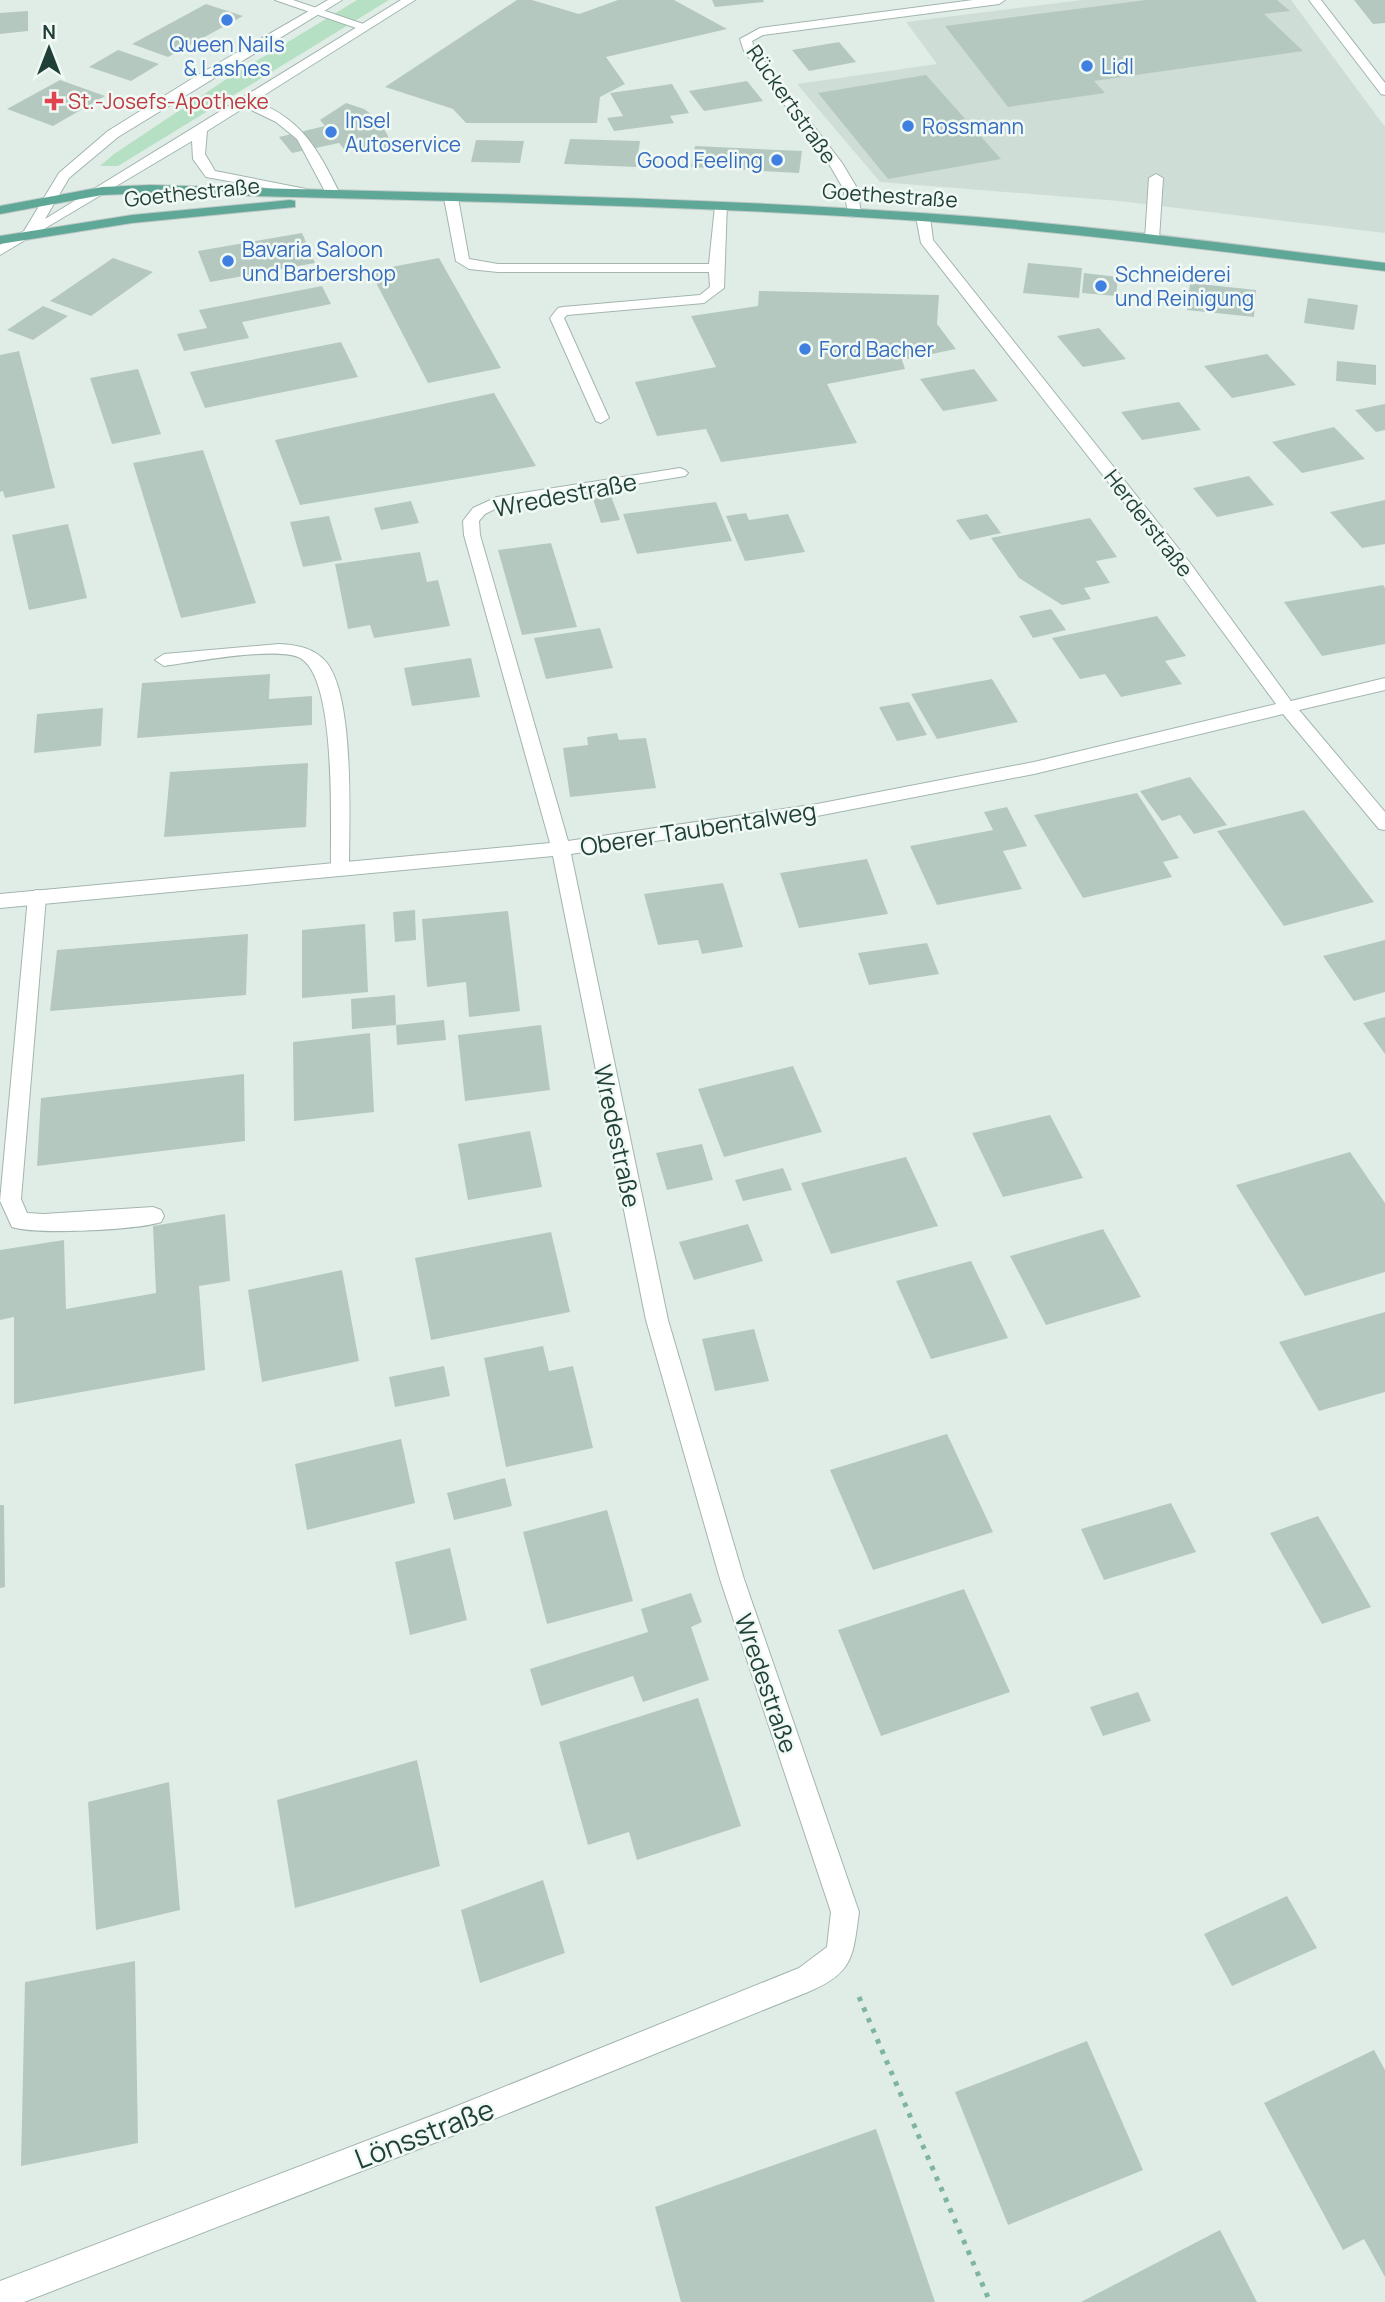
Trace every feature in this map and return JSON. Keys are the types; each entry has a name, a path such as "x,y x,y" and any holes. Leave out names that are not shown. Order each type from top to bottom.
{"main road":[{"name":"Goethestraße","path":"0,210 102,191 150,189 722,206 923,217 1152,239 1385,267"},
{"name":"Goethestraße","path":"0,240 29,233 220,209 389,197"}],"street":[{"path":"281,0 366,27"},
{"path":"29,233 64,176 113,134 202,78 336,0"},
{"path":"0,251 102,191 409,0"},
{"name":"Rückertstraße","path":"854,213 850,188 835,163 748,48 746,39 760,32 999,0"},
{"path":"1315,0 1385,91"},
{"path":"245,102 295,128 312,149 333,194"},
{"path":"201,130 196,148 201,164 211,174 301,192"},
{"path":"1152,239 1156,178"},
{"path":"451,198 463,261 474,266 716,268"},
{"path":"601,418 557,318 563,311 704,299 717,288 716,268 722,206"},
{"name":"Herderstraße","path":"923,217 926,240 1184,567 1287,707 1385,824"},
{"name":"Wredestraße","path":"680,473 497,502 479,511 471,522 472,535 561,849 657,1320 732,1579 845,1912 840,1954"},
{"path":"164,660 283,649 305,653 322,668 330,694 336,744 340,870"},
{"name":"Oberer Taubentalweg","path":"0,901 561,849 817,810 1034,768 1385,684"},
{"path":"37,897 10,1199 20,1221 44,1223 153,1216"},
{"name":"Lönsstraße","path":"0,2297 447,2124 808,1978 840,1954"}],"path":[{"path":"840,1954 990,2302"}],"shaded area":[{"path":"1082,0 1291,0 1385,127 1385,233 1119,201 880,182 797,84 937,64 906,22"}],"green space":[{"path":"357,0 389,0 118,166 100,166 225,80"}],"building":[{"path":"517,0 532,0 579,14 618,0 674,0 727,29 606,57 625,84 600,97 597,123 466,123 453,109 385,87"},
{"path":"712,0 763,0 764,2 715,7"},
{"name":"Lidl","path":"1146,0 1277,0 1290,11 1264,14 1303,51 1094,81 1105,93 1008,107 945,26"},
{"path":"1354,0 1385,0 1385,23 1373,24"},
{"path":"206,4 243,16 168,57 132,44"},
{"path":"28,11 28,31 0,34 0,13"},
{"path":"839,42 856,62 809,71 792,50"},
{"path":"118,50 159,64 131,81 89,67"},
{"name":"Rossmann","path":"926,75 1001,159 888,179 818,93"},
{"path":"60,80 105,96 53,126 7,109"},
{"path":"747,81 763,101 704,111 689,91"},
{"path":"672,84 689,113 670,116 674,123 614,131 607,118 623,116 610,93"},
{"path":"346,103 364,109 379,120 388,136 388,149 344,149 339,143 292,153 279,137 325,126 320,120"},
{"path":"570,139 640,141 636,167 564,164"},
{"path":"476,140 524,141 520,163 471,162"},
{"path":"695,146 802,151 799,173 691,167"},
{"path":"302,233 315,263 210,282 198,251"},
{"path":"113,258 153,272 91,316 50,301"},
{"path":"439,258 501,368 428,383 370,271"},
{"path":"1028,263 1082,268 1079,298 1023,293"},
{"path":"1084,273 1118,277 1116,296 1082,293"},
{"path":"1190,283 1256,290 1254,317 1187,310"},
{"path":"322,286 331,304 242,322 249,338 184,351 177,334 207,328 199,310"},
{"path":"759,291 939,295 937,324 956,349 902,360 905,369 827,384 857,443 721,462 706,429 657,436 635,382 716,367 691,316 758,306"},
{"path":"1308,298 1358,305 1354,330 1304,323"},
{"path":"43,306 68,316 33,340 7,330"},
{"path":"1099,328 1126,359 1083,367 1057,336"},
{"path":"341,342 358,377 205,408 190,372"},
{"path":"19,351 55,488 5,498 3,491 0,492 0,355"},
{"path":"1267,354 1296,385 1232,398 1204,366"},
{"path":"1337,361 1376,365 1376,385 1336,381"},
{"path":"138,369 161,434 112,444 90,378"},
{"path":"974,369 998,401 943,411 920,379"},
{"path":"494,393 536,466 300,505 275,440"},
{"path":"1179,402 1201,430 1142,440 1121,412"},
{"path":"1385,404 1385,430 1376,432 1355,410"},
{"path":"1334,427 1365,459 1302,473 1272,442"},
{"path":"203,450 256,603 181,618 133,463"},
{"path":"1249,476 1274,505 1217,517 1193,488"},
{"path":"611,496 620,520 601,523 593,499"},
{"path":"1385,500 1385,544 1362,548 1330,512"},
{"path":"411,501 419,523 381,530 374,508"},
{"path":"716,502 732,541 637,554 623,514"},
{"path":"746,513 749,520 788,514 805,552 745,561 726,516"},
{"path":"987,514 1001,533 970,540 956,520"},
{"path":"329,516 342,560 303,567 290,522"},
{"path":"1090,518 1117,557 1096,561 1110,583 1084,588 1091,599 1062,605 1019,578 991,538"},
{"path":"68,524 87,598 29,610 12,535"},
{"path":"551,543 577,627 522,635 498,550"},
{"path":"420,552 427,582 438,580 450,626 374,638 370,625 348,629 335,564"},
{"path":"1383,585 1385,644 1322,656 1284,602"},
{"path":"1051,609 1066,630 1033,638 1019,616"},
{"path":"1157,616 1186,656 1165,661 1182,684 1121,697 1105,674 1080,679 1052,638"},
{"path":"600,628 613,668 546,679 534,638"},
{"path":"471,658 480,697 412,706 404,668"},
{"path":"270,674 269,699 312,696 312,725 137,738 142,683"},
{"path":"992,679 1018,722 937,739 911,694"},
{"path":"909,702 927,735 897,741 879,707"},
{"path":"103,708 101,746 34,753 37,714"},
{"path":"617,733 619,740 646,738 656,788 570,797 563,748 588,745 587,737"},
{"path":"308,763 306,827 164,837 170,772"},
{"path":"1190,777 1227,825 1194,834 1180,815 1162,821 1140,791"},
{"path":"1137,793 1179,858 1163,862 1172,877 1083,898 1034,815"},
{"path":"1007,807 1027,846 1003,851 1022,889 937,905 910,846 993,830 984,812"},
{"path":"1304,810 1374,902 1284,926 1217,831"},
{"path":"867,859 888,914 799,928 780,873"},
{"path":"723,883 743,947 702,954 698,940 658,945 644,894"},
{"path":"415,910 416,940 395,942 393,912"},
{"path":"508,911 520,1011 469,1017 466,982 427,987 422,919"},
{"path":"365,924 368,992 302,998 302,930"},
{"path":"248,934 246,995 50,1011 57,950"},
{"path":"1385,940 1385,992 1354,1001 1323,956"},
{"path":"927,943 939,974 869,985 858,953"},
{"path":"395,995 396,1025 352,1029 351,999"},
{"path":"1385,1017 1385,1054 1363,1023"},
{"path":"444,1020 446,1040 397,1045 396,1025"},
{"path":"541,1025 550,1090 465,1101 458,1035"},
{"path":"370,1033 374,1112 294,1121 293,1042"},
{"path":"793,1066 822,1132 724,1157 698,1089"},
{"path":"244,1074 245,1141 37,1166 41,1098"},
{"path":"1050,1115 1083,1178 1003,1197 972,1133"},
{"path":"530,1131 542,1187 468,1200 458,1144"},
{"path":"702,1144 713,1180 667,1190 656,1153"},
{"path":"1350,1152 1385,1203 1385,1272 1305,1296 1236,1185"},
{"path":"906,1157 938,1226 831,1254 801,1183"},
{"path":"783,1168 792,1190 743,1201 735,1180"},
{"path":"225,1214 230,1281 199,1286 205,1370 14,1404 14,1317 0,1320 0,1250 64,1240 66,1309 156,1293 153,1226"},
{"path":"748,1224 763,1261 694,1280 679,1242"},
{"path":"1103,1229 1141,1297 1046,1325 1010,1256"},
{"path":"551,1232 570,1312 431,1340 415,1258"},
{"path":"971,1261 1008,1338 931,1359 896,1281"},
{"path":"342,1270 359,1361 262,1382 248,1290"},
{"path":"1385,1312 1385,1392 1319,1411 1279,1342"},
{"path":"754,1329 769,1381 715,1391 702,1339"},
{"path":"543,1346 549,1371 573,1366 593,1448 506,1467 484,1358"},
{"path":"444,1366 450,1396 395,1407 389,1377"},
{"path":"947,1434 993,1532 873,1570 830,1470"},
{"path":"401,1439 415,1503 307,1530 295,1464"},
{"path":"505,1478 512,1506 454,1520 447,1493"},
{"path":"1171,1503 1196,1552 1104,1580 1081,1529"},
{"path":"0,1505 4,1505 5,1587 0,1588"},
{"path":"607,1510 633,1601 547,1624 523,1532"},
{"path":"1318,1516 1371,1607 1322,1624 1270,1533"},
{"path":"450,1548 467,1620 410,1635 395,1562"},
{"path":"964,1589 1010,1692 881,1736 838,1630"},
{"path":"691,1593 702,1622 691,1627 709,1680 643,1702 633,1676 541,1706 530,1669 648,1632 641,1609"},
{"path":"1138,1692 1151,1721 1103,1736 1090,1707"},
{"path":"698,1698 741,1826 637,1860 629,1832 588,1845 559,1742"},
{"path":"417,1760 440,1866 295,1908 277,1800"},
{"path":"169,1782 180,1910 96,1930 88,1802"},
{"path":"543,1880 565,1953 480,1983 461,1910"},
{"path":"1287,1896 1317,1948 1232,1986 1204,1934"},
{"path":"135,1961 138,2143 21,2166 25,1982"},
{"path":"1087,2041 1143,2170 1008,2225 955,2092"},
{"path":"1374,2050 1385,2070 1385,2277 1364,2239 1343,2250 1264,2103"},
{"path":"876,2129 935,2302 681,2302 655,2207"},
{"path":"1220,2230 1257,2302 1081,2302"}],"place":[{"name":"Queen Nails & Lashes","path":"227,20"},
{"name":"Lidl","path":"1087,66"},
{"name":"St.-Josefs-Apotheke","path":"54,101"},
{"name":"Rossmann","path":"908,126"},
{"name":"Insel Autoservice","path":"331,132"},
{"name":"Good Feeling","path":"777,160"},
{"name":"Bavaria Saloon und Barbershop","path":"228,261"},
{"name":"Schneiderei und Reinigung","path":"1101,286"},
{"name":"Ford Bacher","path":"805,349"}]}
